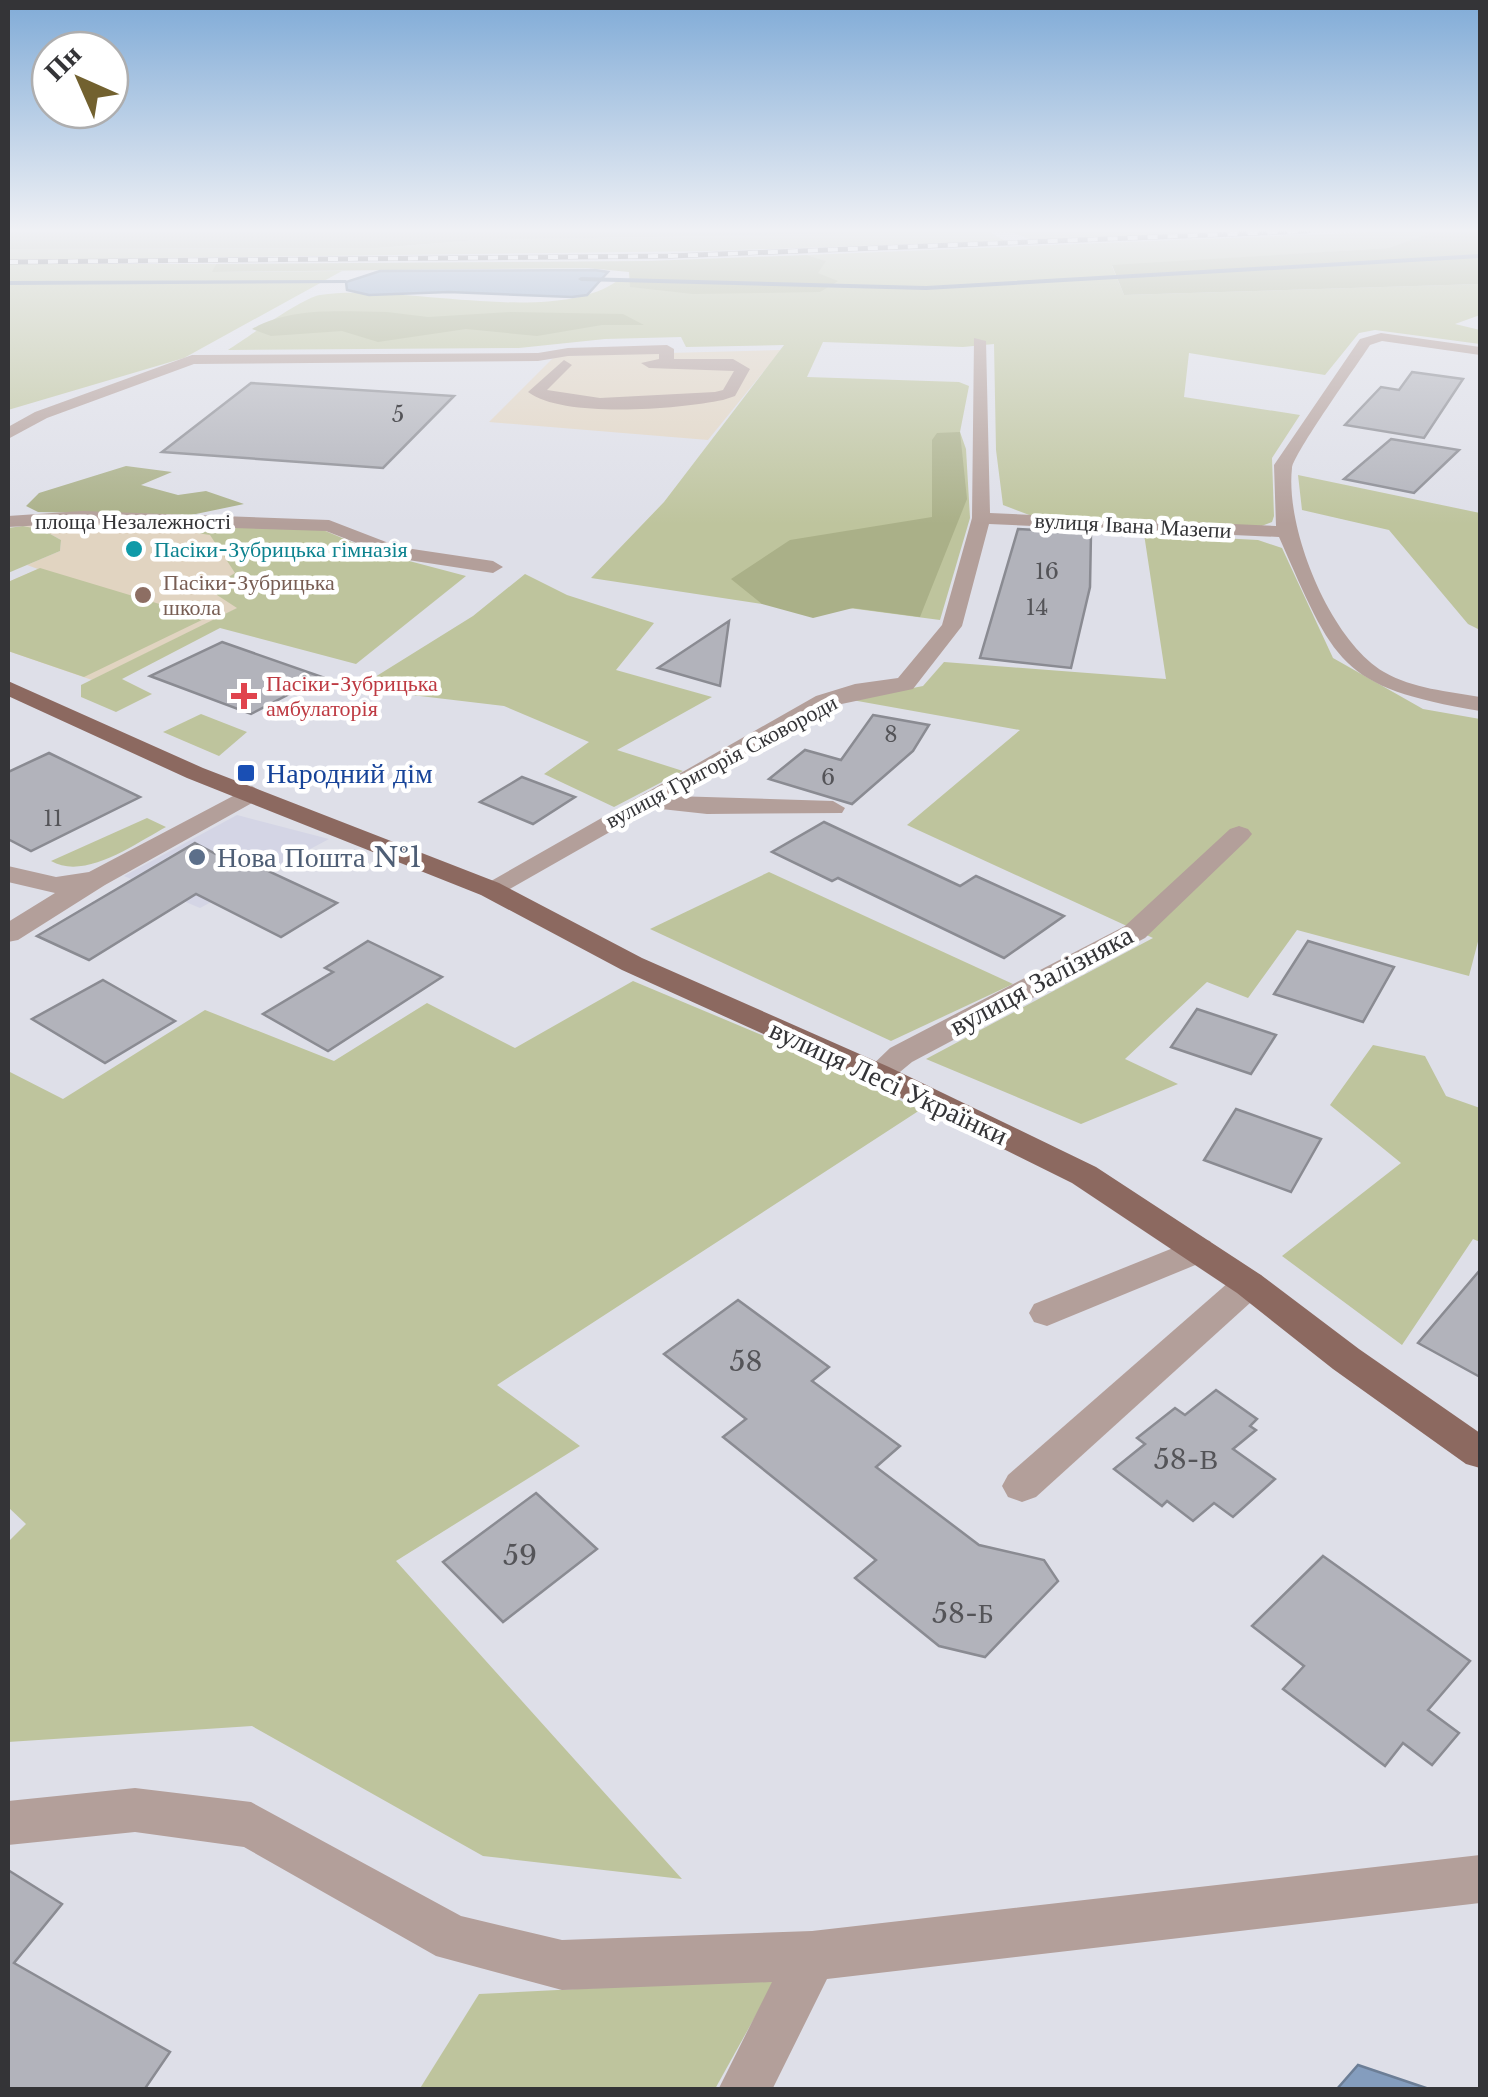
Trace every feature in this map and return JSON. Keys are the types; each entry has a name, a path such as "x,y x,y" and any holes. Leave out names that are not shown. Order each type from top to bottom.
{"main road":[{"path":"8,688 252,793"},
{"name":"вулиця Лесі Українки","path":"252,793 490,889 632,964 878,1074 1084,1175 1249,1284 1346,1360 1480,1453"}],"street":[{"path":"1480,351 1381,336 1365,342 1283,465 1286,532 1344,651 1375,676 1422,692 1480,704"},
{"name":"вулиця Григорія Сковороди","path":"490,889 824,701 855,691 905,684 952,626 981,518 979,342"},
{"path":"8,434 42,415 192,360 538,357 568,352 668,349 666,363"},
{"path":"538,357 564,365 733,364 742,370 730,392 716,397 605,401 552,398 536,392 564,365"},
{"name":"площа Незалежності","path":"8,522 82,517 328,526 396,552 493,567"},
{"name":"вулиця Івана Мазепи","path":"981,518 1286,532"},
{"path":"8,934 96,879 252,793"},
{"path":"646,800 707,806 833,808"},
{"name":"вулиця Залізняка","path":"878,1074 901,1055 1135,932 1239,834"},
{"path":"8,874 56,886 96,879"},
{"path":"1047,1313 1198,1250"},
{"path":"1022,1486 1249,1284"},
{"path":"8,1823 136,1810 251,1825 453,1939 562,1965 812,1956 1480,1879"},
{"path":"744,2090 812,1956"}],"shaded area":[{"path":"781,350 708,440 489,422 555,356"},
{"name":"Пасіки-Зубрицька школа","path":"78,523 323,530 381,554 238,608 92,680 8,651 8,582 38,569 27,565 60,551 61,540 43,530 23,526"},
{"path":"237,815 329,839 200,908 124,876"}],"green space":[{"path":"8,329 237,329 184,358 8,410"},
{"path":"252,329 579,329 537,336 466,329 378,342 342,331 271,336"},
{"path":"261,329 1480,330 1480,344 1375,330 1359,333 1325,375 1189,353 1184,397 1300,415 1272,458 1274,516 1272,522 1259,527 1032,516 1003,505 996,450 994,344 963,347 823,342 807,377 959,382 969,386 960,432 966,449 970,518 940,620 826,605 762,604 591,578 664,502 784,345 686,347 681,337 605,339 519,348 228,350"},
{"path":"960,432 967,499 920,617 853,608 813,618 762,604 731,579 790,540 932,517 932,440 937,433"},
{"path":"126,466 172,472 141,485 178,495 206,491 244,504 191,515 38,512 26,506 39,493"},
{"path":"1298,475 1480,513 1480,630 1468,624 1389,530 1302,510"},
{"path":"190,526 323,530 375,552 466,576 356,664 220,628 122,679 152,694 116,712 81,697 81,685 237,608 217,595 217,584 235,573 210,535 190,532"},
{"path":"8,528 43,530 61,540 60,551 8,573"},
{"path":"1144,534 1258,540 1282,548 1333,658 1423,709 1480,719 1480,934 1469,976 1297,930 1248,998 1207,982 1125,1059 1178,1084 1081,1124 926,1059 1153,938 907,825 1020,730 852,700 923,686 944,662 1166,679"},
{"path":"40,568 206,618 84,677 8,651 8,582"},
{"path":"525,574 567,595 654,623 616,670 712,697 617,750 683,771 614,807 544,774 589,742 504,706 403,694 375,677 473,616"},
{"path":"201,714 247,732 219,756 163,732"},
{"path":"147,818 166,827 94,863 64,866 51,861"},
{"path":"769,872 1013,984 891,1041 650,929"},
{"path":"633,981 788,1046 920,1110 497,1385 580,1446 396,1561 682,1879 483,1856 252,1726 8,1742 8,1542 26,1524 8,1507 8,1071 63,1099 205,1010 334,1061 427,1003 515,1048"},
{"path":"1373,1045 1425,1056 1446,1096 1480,1108 1480,1242 1473,1239 1402,1345 1282,1256 1401,1163 1330,1105"},
{"path":"776,1979 715,2089 419,2090 479,1994"}],"water":[{"path":"1358,2065 1429,2089 1337,2089"}],"building":[{"path":"1412,372 1463,379 1424,438 1345,425 1381,387 1399,390"},
{"path":"251,383 454,396 383,468 162,452"},
{"path":"1391,439 1459,450 1414,493 1344,479"},
{"path":"1018,529 1091,533 1090,587 1071,668 980,658"},
{"path":"729,621 720,686 658,668"},
{"name":"Пасіки-Зубрицька амбулаторія","path":"222,642 322,677 251,714 150,676"},
{"path":"873,715 929,725 913,751 852,804 769,779 805,750 841,760"},
{"path":"49,753 140,797 31,851 8,839 8,772"},
{"path":"522,777 575,797 533,824 480,802"},
{"path":"824,822 960,886 976,876 1064,916 1004,958 838,878 832,881 772,852"},
{"path":"195,843 231,862 240,858 337,903 281,937 196,894 89,960 37,936"},
{"path":"368,941 442,977 328,1051 263,1014 333,972 325,968"},
{"path":"1308,941 1394,967 1363,1022 1274,994"},
{"path":"103,980 175,1021 105,1063 32,1019"},
{"path":"1197,1009 1276,1035 1251,1074 1171,1047"},
{"path":"1236,1109 1321,1139 1291,1192 1204,1160"},
{"path":"1480,1270 1480,1377 1418,1343"},
{"path":"738,1300 829,1367 812,1381 900,1446 876,1467 979,1545 1044,1560 1058,1581 985,1657 939,1646 855,1578 876,1560 723,1437 746,1419 664,1354"},
{"path":"1216,1390 1257,1419 1250,1426 1256,1430 1233,1449 1275,1479 1233,1517 1214,1503 1193,1521 1167,1501 1162,1506 1114,1469 1145,1444 1137,1438 1175,1408 1185,1415"},
{"path":"536,1493 597,1549 503,1622 443,1562"},
{"path":"1323,1556 1470,1661 1428,1710 1459,1733 1432,1765 1403,1743 1385,1766 1283,1689 1304,1666 1252,1626"},
{"path":"8,1870 62,1904 14,1963 170,2052 144,2090 8,2090"}],"place":[{"name":"Пасіки-Зубрицька гімназія","path":"134,549"},
{"name":"Пасіки-Зубрицька школа","path":"143,595"},
{"name":"Пасіки-Зубрицька амбулаторія","path":"244,696"},
{"name":"Народний дім","path":"246,773"},
{"name":"Нова Пошта №1","path":"197,857"}]}
